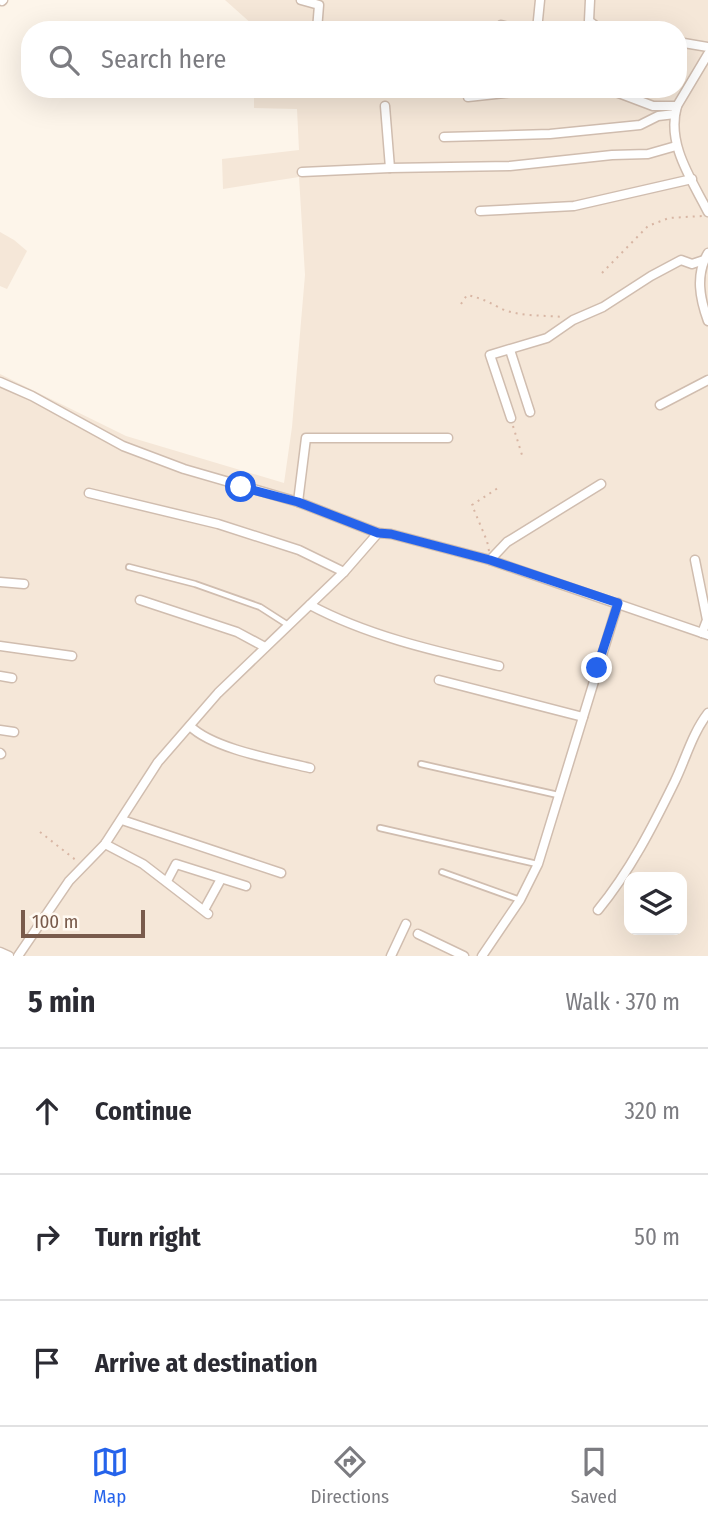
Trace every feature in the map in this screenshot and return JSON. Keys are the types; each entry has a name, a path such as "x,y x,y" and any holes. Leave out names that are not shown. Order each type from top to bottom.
{"street":[{"path":"301,0 319,5 318,21"},
{"path":"538,21 540,0"},
{"path":"589,21 590,0"},
{"path":"687,44 708,47"},
{"path":"687,91 708,54"},
{"path":"632,98 653,106 676,110"},
{"path":"683,98 676,110 676,146 708,213"},
{"path":"386,106 390,167"},
{"path":"444,137 550,134 640,125 676,110"},
{"path":"302,172 390,167 510,166 612,155 648,154 676,146"},
{"path":"481,211 574,206 692,179"},
{"path":"511,418 490,355 547,338 573,320 603,306 681,260 692,264 706,257"},
{"path":"699,288 706,257"},
{"path":"692,264 708,321"},
{"path":"510,349 530,412"},
{"path":"660,405 708,380"},
{"path":"0,382 32,396 123,446 195,473 298,502 378,533 490,560 705,634 707,620 695,560"},
{"path":"298,502 306,438 448,438"},
{"path":"490,560 507,542 601,484"},
{"path":"89,493 218,524 299,550 344,572"},
{"path":"18,956 69,881 105,844 158,762 218,693 344,572 378,533"},
{"path":"0,582 24,584"},
{"path":"140,600 237,632 265,647"},
{"path":"487,954 538,864 618,603"},
{"path":"310,605 361,628 446,654 499,666"},
{"path":"0,646 72,656"},
{"path":"0,676 12,678"},
{"path":"439,680 583,717"},
{"path":"598,910 634,860 676,778 694,733 708,713"},
{"path":"190,726 199,735 245,751 310,768"},
{"path":"0,730 14,732"},
{"path":"122,820 281,873"},
{"path":"105,844 143,864 206,912 221,879"},
{"path":"167,881 176,864 246,886"},
{"path":"391,956 406,925"},
{"path":"418,934 464,956"},
{"path":"0,951 9,956"}],"lane":[{"path":"128,567 195,584 260,607 288,625"},
{"path":"421,764 558,796"},
{"path":"380,828 538,864"},
{"path":"442,872 520,900"}],"path":[{"path":"602,273 648,226 669,218 708,213"},
{"path":"461,304 467,295 484,298 497,306 516,312 573,320"},
{"path":"511,418 522,455"},
{"path":"490,560 487,541 472,505 498,488"},
{"path":"40,832 83,866"}],"shaded area":[{"path":"225,0 708,0 708,956 0,956 0,374 126,436 284,483 292,427 305,275 299,177 223,189 222,159 299,150 297,109 254,108 254,98 687,98 687,21 249,21"},
{"path":"0,232 27,251 7,289 0,286"}],"route":[{"path":"241,487 298,502 378,533 490,560 618,603 597,668"}]}
